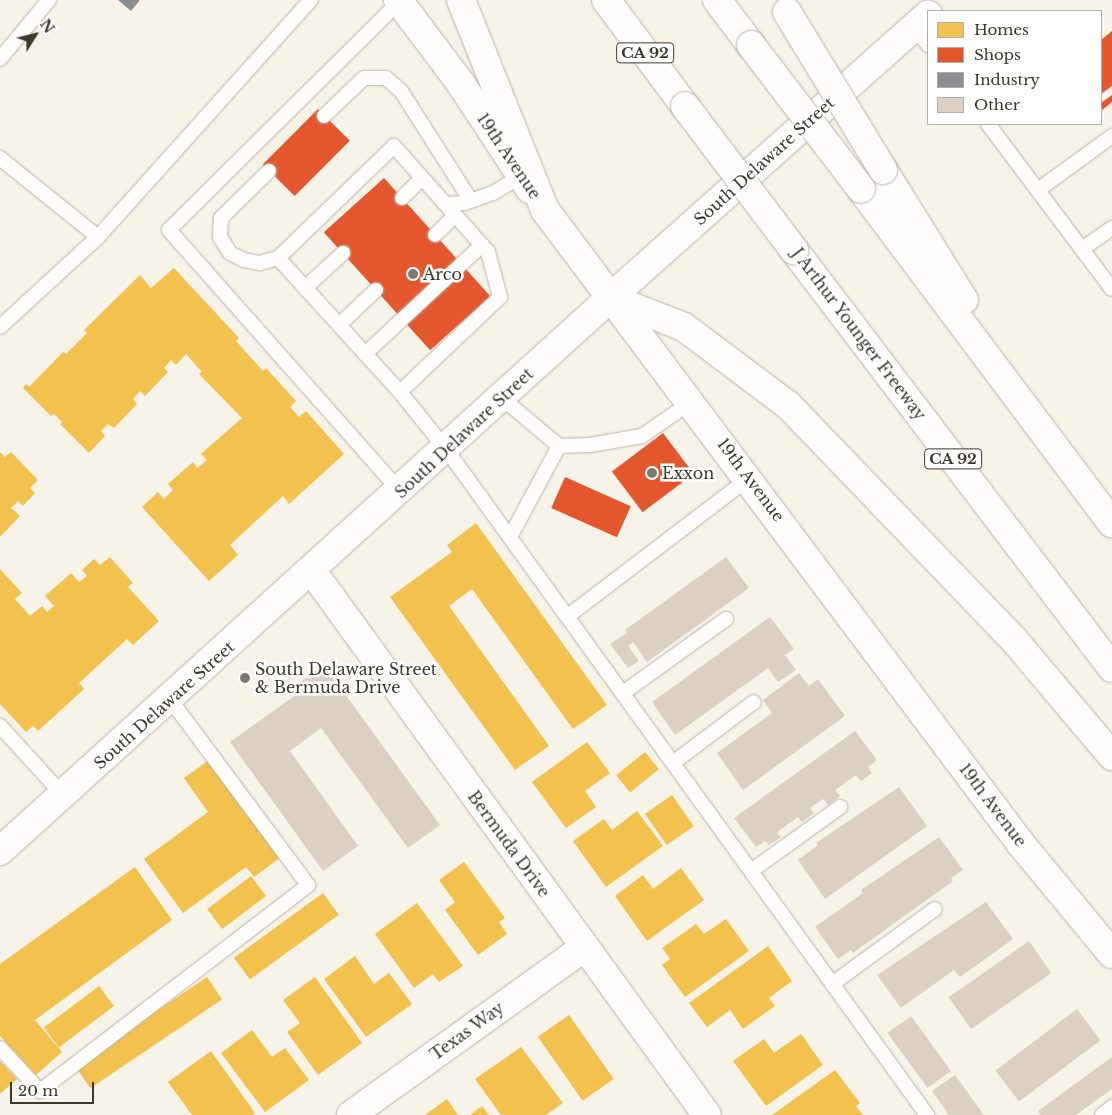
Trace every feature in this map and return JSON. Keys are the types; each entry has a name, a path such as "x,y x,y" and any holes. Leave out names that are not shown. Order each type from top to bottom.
{"main road":[{"path":"461,0 526,173"},
{"name":"J Arthur Younger Freeway","path":"606,0 1112,668"},
{"path":"717,0 1112,523"},
{"name":"19th Avenue","path":"399,1 526,173 545,210 610,298 749,478 1021,844 1112,954"},
{"path":"784,6 883,170 1060,454"},
{"name":"South Delaware Street","path":"0,851 312,571 610,298 926,25"},
{"path":"610,298 684,327 788,404 1014,640 1112,756"},
{"name":"Bermuda Drive","path":"312,571 583,948 707,1115"},
{"name":"Texas Way","path":"351,1115 583,948"}],"lane":[{"path":"0,59 49,0"},
{"path":"0,327 98,237 311,0"},
{"path":"399,1 169,230 312,394 400,491"},
{"path":"324,116 364,78 386,78 402,91 471,201"},
{"path":"989,125 1112,289"},
{"path":"1038,190 1112,136"},
{"path":"269,171 221,218 220,236 230,253 244,260 260,263 278,258 394,146 488,252 500,297 400,392"},
{"path":"0,158 98,237"},
{"path":"445,204 471,201 526,173"},
{"path":"402,198 422,178"},
{"path":"435,235 455,216"},
{"path":"1082,249 1112,228"},
{"path":"365,354 482,245"},
{"path":"305,288 343,253"},
{"path":"278,258 400,392 446,449 927,1115"},
{"path":"339,325 376,290"},
{"path":"502,398 559,446 590,445 642,436 691,402"},
{"path":"510,538 559,446"},
{"path":"568,616 749,478"},
{"path":"622,693 726,619"},
{"path":"0,1048 40,1091 308,885 170,699"},
{"path":"673,763 754,702"},
{"path":"0,726 63,795"},
{"path":"751,871 840,806"},
{"path":"832,984 935,909"},
{"path":"1102,1115 1112,1107"}],"building: Homes":[{"path":"174,268 239,338 236,341 263,371 266,368 296,401 290,407 299,417 306,411 344,454 289,504 283,496 230,545 238,555 209,581 142,507 158,492 164,499 173,490 168,484 193,462 197,468 207,460 201,454 242,418 199,374 202,372 186,354 176,365 171,360 164,368 168,372 145,396 140,391 133,399 137,404 114,428 108,424 101,431 105,436 89,453 60,424 62,422 54,414 51,416 23,388 26,384 29,387 63,352 66,354 87,333 84,330 140,275 151,288"},
{"path":"0,452 5,457 11,452 38,480 30,488 35,493 23,506 18,501 11,508 20,516 0,537"},
{"path":"476,523 607,705 573,729 472,589 449,606 549,746 515,770 390,597 452,552 447,545"},
{"path":"110,557 133,583 128,587 159,621 133,645 127,639 79,683 84,689 38,731 33,726 26,732 0,704 0,569 22,593 15,599 30,616 42,606 47,612 54,606 45,596 71,573 79,582 87,576 82,570 94,559 100,565"},
{"path":"587,742 610,773 585,791 596,807 566,828 532,782"},
{"path":"645,752 659,769 630,792 616,775"},
{"path":"209,760 280,858 254,877 246,867 183,913 144,859 208,812 184,778"},
{"path":"672,795 694,826 667,845 645,814"},
{"path":"637,811 663,846 606,887 573,841 604,819 612,830"},
{"path":"464,862 505,918 499,922 507,934 478,955 445,910 455,902 439,880"},
{"path":"135,867 172,920 35,1020 62,1052 36,1075 0,1036 0,964"},
{"path":"681,868 704,900 647,941 615,896 643,875 653,889"},
{"path":"251,876 266,896 222,929 207,909"},
{"path":"323,893 339,915 250,979 234,958"},
{"path":"417,903 463,966 439,982 433,974 414,988 375,934"},
{"path":"726,919 749,951 685,997 662,965 670,959 662,948 696,924 704,934"},
{"path":"768,946 792,981 769,998 775,1006 743,1029 730,1010 707,1027 689,1003"},
{"path":"355,956 374,984 389,973 412,1004 366,1037 324,979"},
{"path":"207,977 222,999 90,1088 75,1066"},
{"path":"315,977 362,1043 318,1075 287,1032 300,1023 283,1000"},
{"path":"99,986 114,1006 59,1047 44,1028"},
{"path":"569,1015 614,1079 583,1101 538,1037"},
{"path":"252,1030 272,1057 285,1048 309,1080 265,1112 221,1053"},
{"path":"801,1034 823,1065 766,1106 733,1061 764,1039 774,1053"},
{"path":"521,1047 563,1103 546,1115 501,1115 475,1079"},
{"path":"211,1051 255,1113 253,1115 192,1115 168,1082"},
{"path":"0,1061 17,1079 0,1094"},
{"path":"835,1070 860,1103 856,1106 863,1115 772,1115"},
{"path":"447,1099 458,1115 425,1115"},
{"path":"482,1106 489,1115 470,1115"}],"building: Shops":[{"path":"1112,31 1112,86 1102,93 1102,39"},
{"path":"1112,95 1112,102 1102,110 1102,102"},
{"path":"318,109 350,141 295,196 263,164"},
{"path":"384,178 490,296 430,350 324,232"},
{"path":"663,433 694,474 643,512 612,472"},
{"path":"565,477 631,506 617,537 551,508"}],"building: Industry":[{"path":"118,0 140,0 131,11"}],"building: Other":[{"path":"726,557 749,588 647,662 633,642 628,646 639,661 628,668 610,644 627,633 625,630"},
{"path":"770,617 794,649 785,655 796,670 778,682 768,668 675,735 652,702"},
{"path":"324,665 440,825 408,848 321,728 290,751 358,846 323,871 230,742 297,694 292,688"},
{"path":"799,673 809,686 818,679 845,716 743,790 717,753 772,713 763,700"},
{"path":"855,731 877,760 868,767 872,773 861,781 856,775 835,790 840,796 828,805 823,799 810,808 814,813 802,822 798,817 777,832 781,837 769,845 765,841 756,847 734,818"},
{"path":"899,787 927,826 825,899 798,860 818,845 816,843"},
{"path":"939,837 963,870 951,878 953,881 853,953 851,950 838,959 815,927 863,893 861,890"},
{"path":"986,902 1013,939 960,977 954,970 901,1008 877,975"},
{"path":"1029,941 1051,973 971,1029 949,997"},
{"path":"1077,1009 1100,1040 1019,1102 996,1070"},
{"path":"911,1016 951,1071 928,1088 888,1033"},
{"path":"1112,1057 1112,1089 1076,1115 1041,1115 1038,1111"},
{"path":"955,1075 984,1115 949,1115 932,1091"}],"place":[{"name":"Arco","path":"413,274"},
{"name":"Exxon","path":"652,473"},
{"name":"South Delaware Street & Bermuda Drive","path":"245,678"}]}
